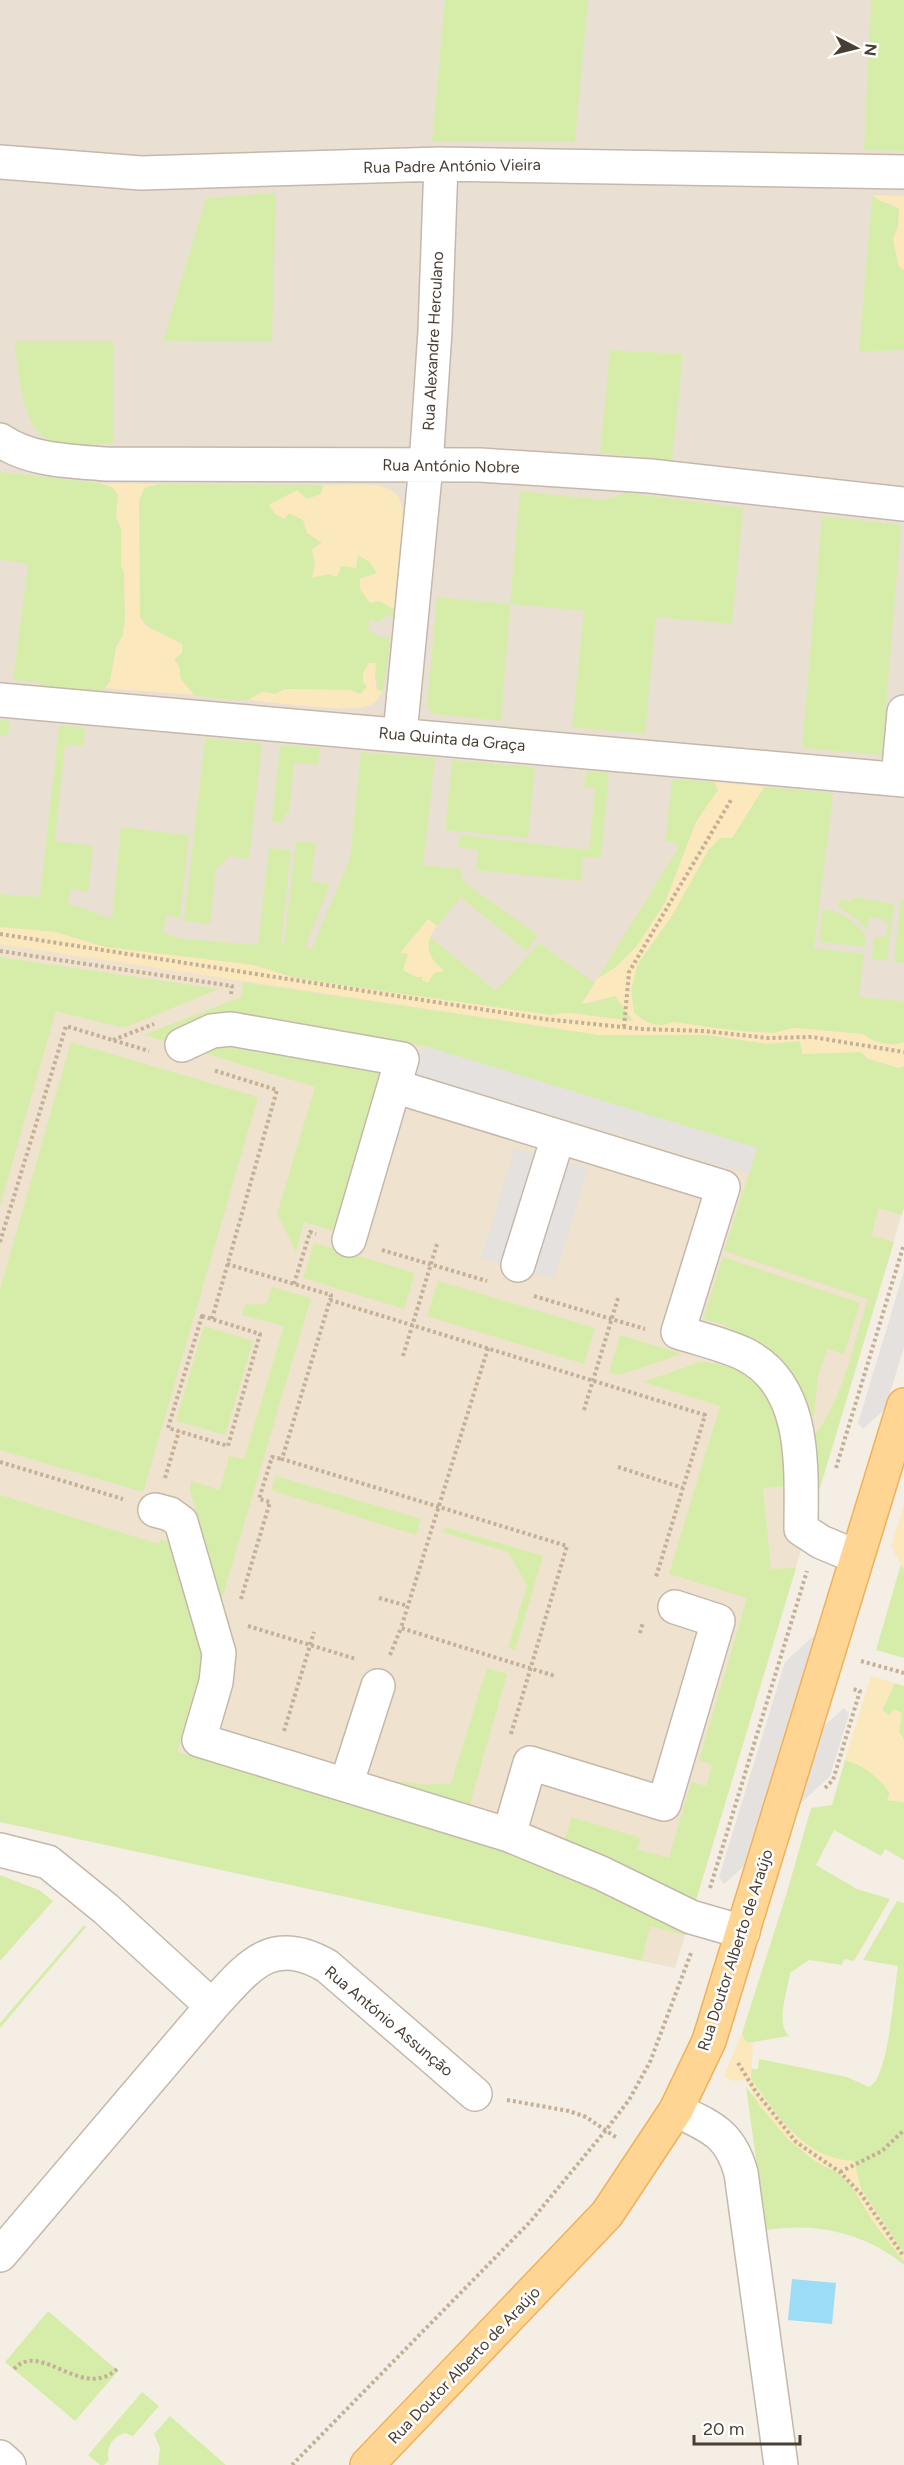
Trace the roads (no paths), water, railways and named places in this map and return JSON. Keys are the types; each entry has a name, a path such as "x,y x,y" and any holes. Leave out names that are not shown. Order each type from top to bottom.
{"main road":[{"name":"Rua Doutor Alberto de Araújo","path":"367,2465 607,2214 676,2110 709,2041 904,1405"}],"street":[{"name":"Rua Padre António Vieira","path":"0,162 141,173 441,164 904,172"},
{"name":"Rua Alexandre Herculano","path":"400,734 426,465 435,331 441,164"},
{"name":"Rua António Nobre","path":"0,440 32,455 66,461 106,464 480,465 650,476 904,504"},
{"name":"Rua Quinta da Graça","path":"0,700 104,711 400,734 901,779"},
{"path":"901,779 904,712"},
{"path":"180,1055 212,1031 231,1029 402,1059 394,1086 334,1237"},
{"path":"394,1086 723,1187 678,1332 746,1354 767,1369 783,1392 794,1416 800,1452 801,1529 821,1542 857,1557"},
{"path":"518,1265 558,1137"},
{"path":"155,1510 170,1514 181,1522 219,1653 216,1682 199,1740 509,1835 601,1873 691,1917 743,1932"},
{"path":"509,1835 530,1764 664,1804 718,1621 664,1597"},
{"path":"346,1785 371,1674"},
{"path":"0,1850 48,1862 106,1909 212,2006"},
{"name":"Rua António Assunção","path":"0,2254 212,2006 246,1970 263,1957 276,1952 292,1952 309,1956 327,1966 475,2094"},
{"path":"676,2110 713,2128 726,2139 735,2152 741,2173 781,2465"},
{"path":"0,2457 9,2465"}],"water":[{"path":"792,2279 836,2283 832,2324 788,2320"}]}
